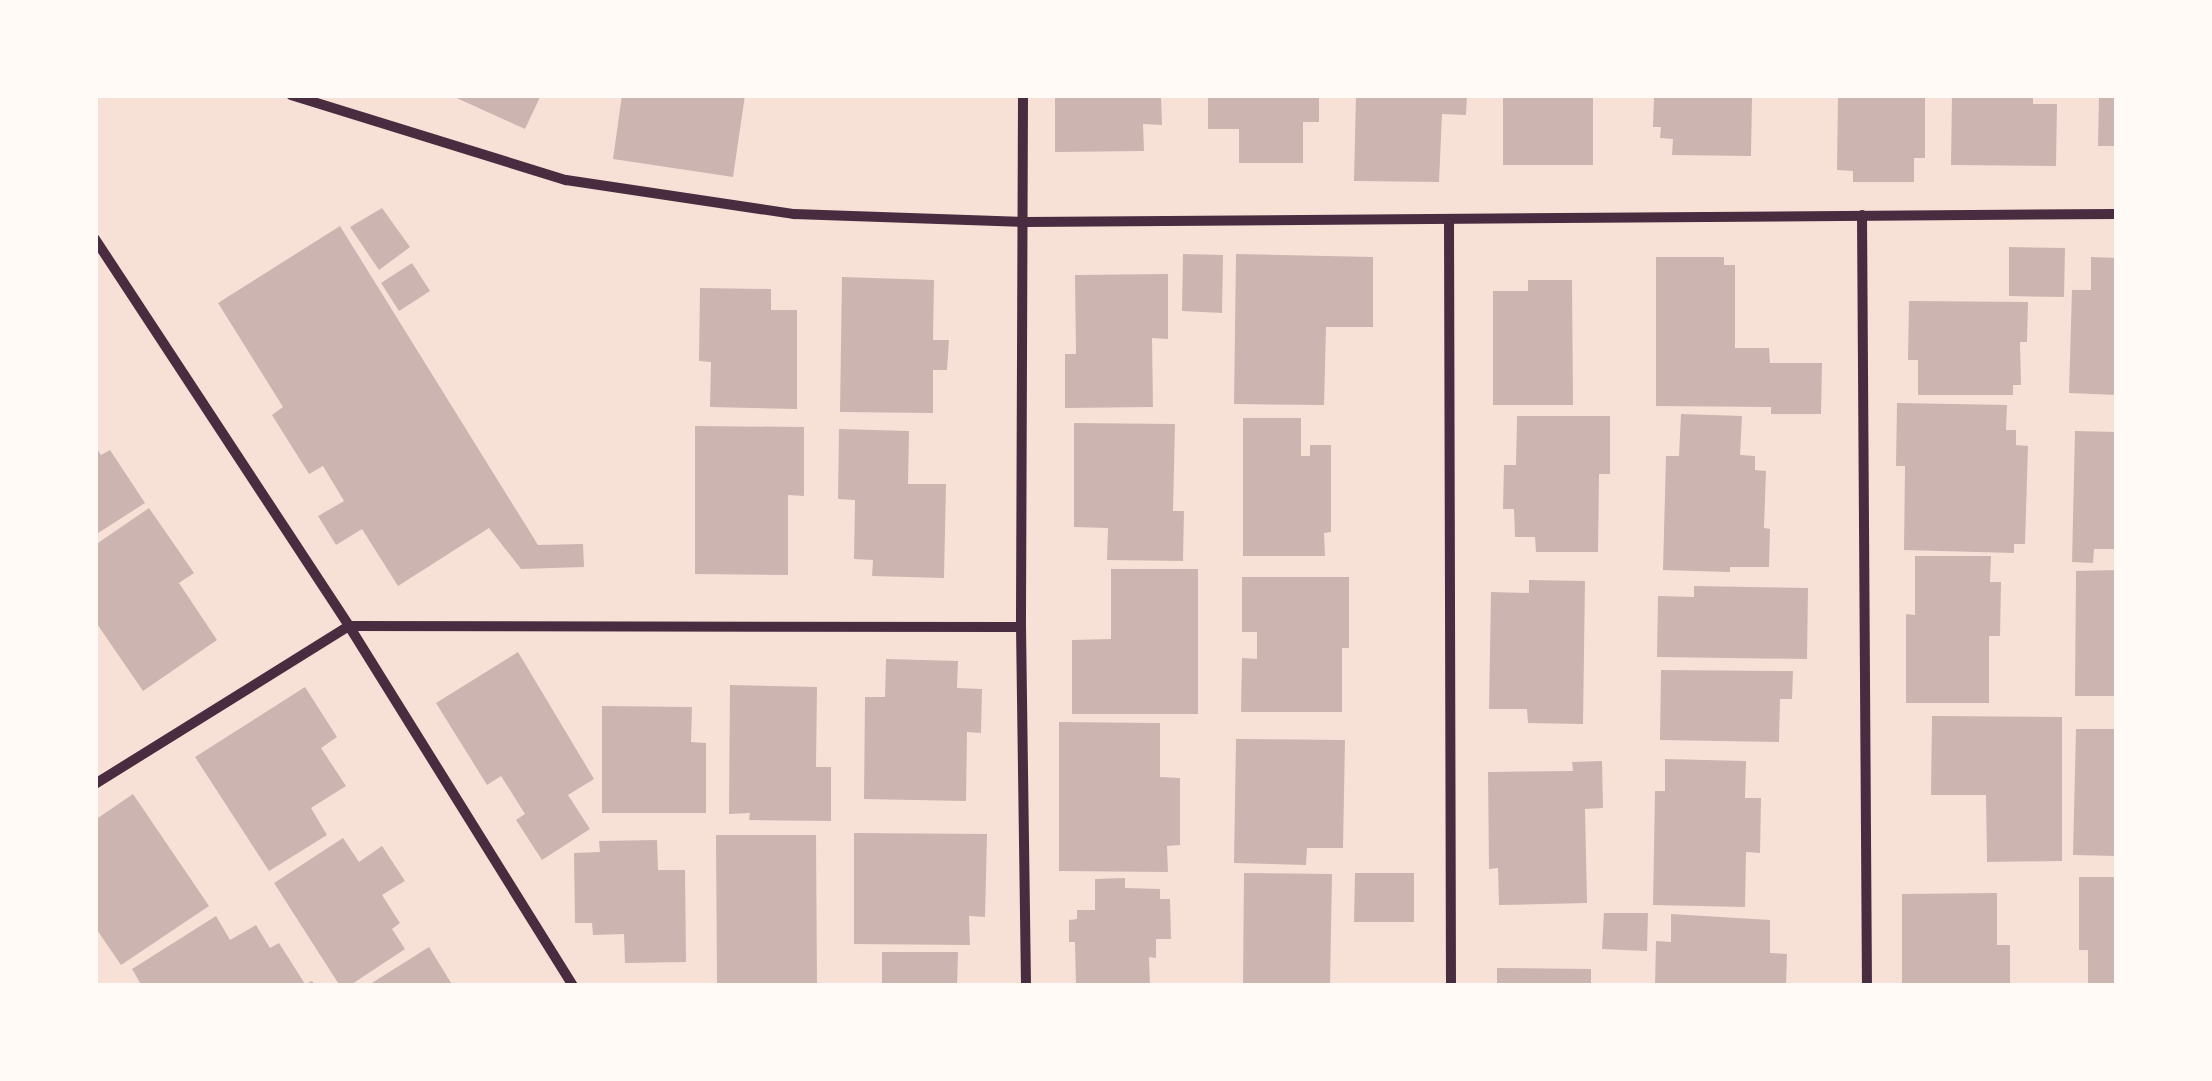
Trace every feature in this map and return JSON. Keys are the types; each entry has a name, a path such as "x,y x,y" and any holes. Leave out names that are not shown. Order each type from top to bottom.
{"street":[{"path":"291,95 486,158 605,187 794,214 1025,222 2117,214"},
{"path":"1023,95 1021,627 1026,986"},
{"path":"1862,214 1867,986"},
{"path":"1448,221 1451,986"},
{"path":"95,240 349,626 573,986"},
{"path":"95,784 349,626 1021,627"}],"building":[{"path":"450,95 541,95 525,129"},
{"path":"622,95 745,95 733,177 613,159"},
{"path":"1055,95 1161,95 1162,125 1143,124 1144,151 1055,152"},
{"path":"1208,95 1319,95 1319,122 1303,122 1303,163 1239,163 1239,129 1208,129"},
{"path":"1356,95 1467,95 1466,115 1442,114 1439,182 1354,181"},
{"path":"1503,95 1593,95 1593,165 1503,165"},
{"path":"1654,95 1752,98 1751,156 1672,155 1673,139 1660,138 1661,127 1653,127"},
{"path":"1838,95 1925,95 1925,158 1914,158 1914,182 1853,182 1853,171 1837,170"},
{"path":"1952,95 2033,95 2033,104 2057,104 2056,166 1951,165"},
{"path":"2099,95 2117,95 2117,146 2098,146"},
{"path":"382,208 410,247 379,270 350,227"},
{"path":"340,226 538,545 583,544 584,567 521,569 489,528 398,586 362,529 336,545 318,516 344,501 323,466 309,474 272,415 283,407 218,303"},
{"path":"2009,247 2065,248 2064,297 2009,296"},
{"path":"1183,254 1223,255 1222,313 1182,311"},
{"path":"1236,254 1373,257 1373,327 1326,327 1324,405 1234,404"},
{"path":"1656,257 1724,257 1724,265 1735,265 1735,348 1769,348 1770,363 1822,363 1821,414 1771,414 1771,407 1656,406"},
{"path":"2091,257 2117,258 2117,395 2069,393 2072,290 2091,290"},
{"path":"412,263 430,291 399,311 381,283"},
{"path":"1168,274 1168,339 1152,338 1153,407 1065,408 1065,354 1076,354 1075,275"},
{"path":"842,277 934,280 933,340 949,340 947,370 933,370 933,413 840,412"},
{"path":"1528,280 1572,280 1573,405 1493,405 1493,291 1528,291"},
{"path":"700,288 771,289 771,310 797,310 797,409 710,407 711,362 699,361"},
{"path":"1909,301 2028,302 2027,342 2020,342 2021,385 2013,385 2013,395 1918,395 1918,360 1908,360"},
{"path":"1897,403 2007,405 2006,430 2016,430 2016,445 2028,446 2025,544 2014,544 2014,553 1904,550 1905,466 1896,466"},
{"path":"1681,414 1742,416 1740,455 1755,456 1755,470 1766,471 1764,528 1770,529 1769,567 1730,567 1730,572 1663,570 1666,456 1679,456"},
{"path":"1517,416 1610,416 1610,474 1599,474 1598,552 1536,552 1535,537 1515,537 1514,509 1503,509 1504,465 1516,465"},
{"path":"1243,418 1301,418 1301,456 1310,456 1310,445 1331,445 1331,532 1324,533 1325,556 1243,556"},
{"path":"1074,423 1175,424 1173,511 1184,511 1183,561 1107,560 1108,528 1074,527"},
{"path":"695,426 804,427 804,496 788,495 788,575 695,574"},
{"path":"839,429 909,431 908,484 946,484 944,578 872,576 873,560 854,559 855,500 838,499"},
{"path":"2075,431 2117,432 2117,549 2094,549 2093,563 2072,562"},
{"path":"95,446 101,455 110,450 145,503 95,535"},
{"path":"149,508 194,573 179,583 217,640 143,691 95,621 95,545"},
{"path":"1915,556 1991,556 1990,582 2001,582 2000,636 1989,636 1989,703 1906,703 1906,614 1915,615"},
{"path":"1111,569 1198,569 1198,714 1072,714 1072,640 1111,639"},
{"path":"2117,570 2117,696 2075,696 2076,571"},
{"path":"1242,577 1349,577 1349,648 1342,648 1342,712 1241,712 1242,658 1257,659 1257,632 1242,632"},
{"path":"1529,580 1585,581 1583,724 1528,723 1527,709 1489,709 1491,592 1529,593"},
{"path":"1694,586 1808,588 1807,659 1657,657 1658,596 1694,597"},
{"path":"518,652 594,779 568,795 590,829 542,860 516,820 525,814 501,776 487,785 436,703"},
{"path":"886,659 958,661 957,688 982,689 981,733 967,732 966,801 864,799 865,697 885,697"},
{"path":"1661,670 1793,671 1792,699 1780,699 1779,742 1660,740"},
{"path":"730,685 817,687 816,767 831,767 831,821 749,820 750,813 729,814"},
{"path":"305,687 337,737 321,748 346,786 311,808 327,835 269,871 195,757"},
{"path":"602,706 692,707 691,742 706,743 706,813 602,813"},
{"path":"1932,716 2062,717 2062,861 1987,862 1986,795 1931,795"},
{"path":"1059,722 1160,723 1160,777 1180,778 1180,845 1167,846 1168,872 1059,871"},
{"path":"2076,729 2117,729 2117,856 2073,855"},
{"path":"1236,739 1345,740 1343,848 1307,848 1306,865 1234,863"},
{"path":"1665,759 1746,761 1745,798 1761,798 1760,853 1746,852 1745,907 1653,905 1655,791 1665,791"},
{"path":"1602,761 1603,808 1585,809 1587,903 1499,905 1498,868 1489,869 1488,772 1573,771 1572,762"},
{"path":"133,794 209,906 121,965 95,927 95,820"},
{"path":"854,833 987,834 985,917 969,916 970,945 854,944"},
{"path":"716,835 816,835 817,986 717,986"},
{"path":"343,838 359,862 382,846 405,881 382,895 400,923 392,929 405,949 349,986 340,986 274,883"},
{"path":"657,840 658,870 685,870 686,962 625,963 624,934 593,935 592,923 575,923 574,853 600,852 599,841"},
{"path":"1244,873 1332,874 1330,986 1243,986"},
{"path":"1355,873 1414,873 1414,922 1354,922"},
{"path":"2079,877 2117,877 2117,986 2088,986 2088,950 2079,950"},
{"path":"1125,878 1125,888 1160,889 1160,899 1170,899 1171,939 1156,939 1156,958 1149,957 1150,986 1076,986 1075,942 1069,942 1069,920 1077,919 1077,910 1095,910 1095,879"},
{"path":"1997,893 1997,945 2010,945 2010,986 1902,986 1902,894"},
{"path":"1604,913 1648,913 1647,951 1602,949"},
{"path":"1671,914 1770,920 1770,953 1787,954 1786,986 1655,986 1656,941 1671,942"},
{"path":"216,916 230,940 256,925 270,948 279,943 305,984 312,981 316,986 142,986 132,969"},
{"path":"429,947 453,986 367,986"},
{"path":"882,952 958,952 957,986 882,986"},
{"path":"1497,968 1591,969 1591,986 1497,986"}]}
